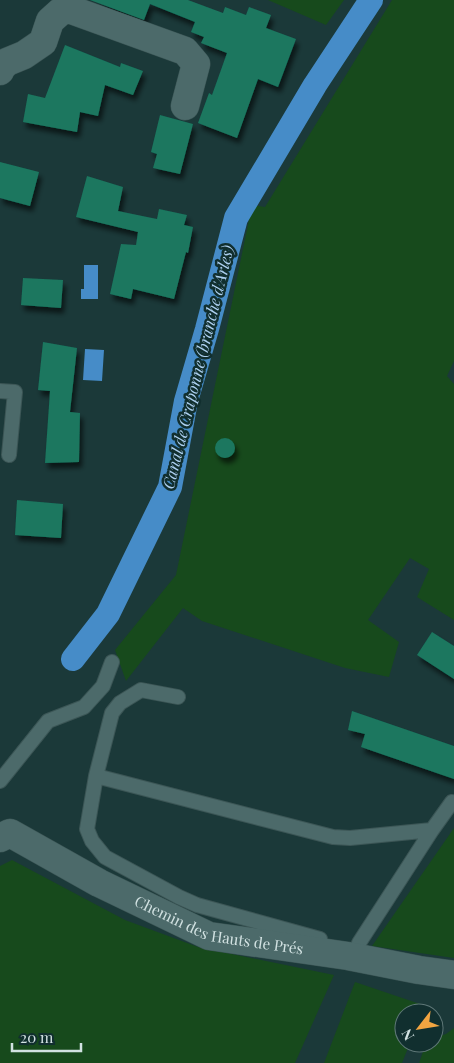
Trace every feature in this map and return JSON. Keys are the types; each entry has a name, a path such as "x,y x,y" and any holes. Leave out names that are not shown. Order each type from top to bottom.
{"street":[{"path":"0,71 7,62 24,55 43,42 50,21 60,12 69,9 185,51 196,64 185,106"},
{"name":"Chemin des Hauts de Prés","path":"0,838 10,833 99,883 209,936 353,950 419,970 454,975"}],"lane":[{"path":"0,391 15,392 9,455"},
{"path":"0,781 48,721 84,707 103,686 112,662"},
{"path":"178,697 141,690 120,703 112,713 96,776 87,829 92,841 105,857 179,898 197,905 320,939"},
{"path":"96,776 333,837 350,838 432,830"},
{"path":"353,950 452,802"}],"green space":[{"path":"268,0 344,0 326,25"},
{"path":"392,0 454,0 454,361 447,376 454,384 454,620 417,597 429,569 410,558 368,620 399,642 389,677 345,668 202,621 183,608 126,681 115,650 176,575 252,205 265,207"},
{"path":"454,828 454,958 372,946"},
{"path":"12,860 125,920 198,947 334,975 295,1063 0,1063 0,866"},
{"path":"355,982 417,1003 394,1003 394,1053 406,1053 402,1063 324,1063"},
{"path":"454,1028 454,1063 419,1063 422,1053 444,1053 444,1035"}],"water":[{"path":"84,265 98,265 98,299 81,299 81,289 84,289"},
{"path":"85,349 104,350 102,381 83,380"}],"building":[{"path":"90,0 188,0 223,13 225,7 246,15 249,7 271,15 266,28 296,39 278,87 258,79 237,138 198,123 209,93 212,95 227,53 201,43 204,37 191,32 195,22 150,4 144,20"},
{"path":"65,45 120,67 121,63 143,71 133,95 105,85 98,116 80,112 77,132 23,122 28,94 45,98"},
{"path":"160,115 193,124 180,174 153,168 157,154 151,152"},
{"path":"0,162 39,172 30,206 0,198"},
{"path":"87,176 123,187 118,211 157,219 159,209 187,215 184,225 193,227 188,253 186,252 174,299 133,289 131,299 110,294 121,244 136,245 138,232 76,217"},
{"path":"23,278 63,280 61,308 21,305"},
{"path":"43,342 77,348 70,412 80,413 79,462 45,463 50,391 38,390"},
{"path":"221,438 229,438 235,444 235,452 229,458 221,458 215,452 215,444"},
{"path":"17,500 63,504 61,538 15,535"},
{"path":"432,632 454,646 454,679 417,655"},
{"path":"352,711 454,746 454,779 361,747 365,734 348,730"}],"waterway":[{"name":"Canal de Craponne (branche d'Arles)","path":"73,659 108,614 170,487 186,401 236,218 315,85 371,0"}]}
